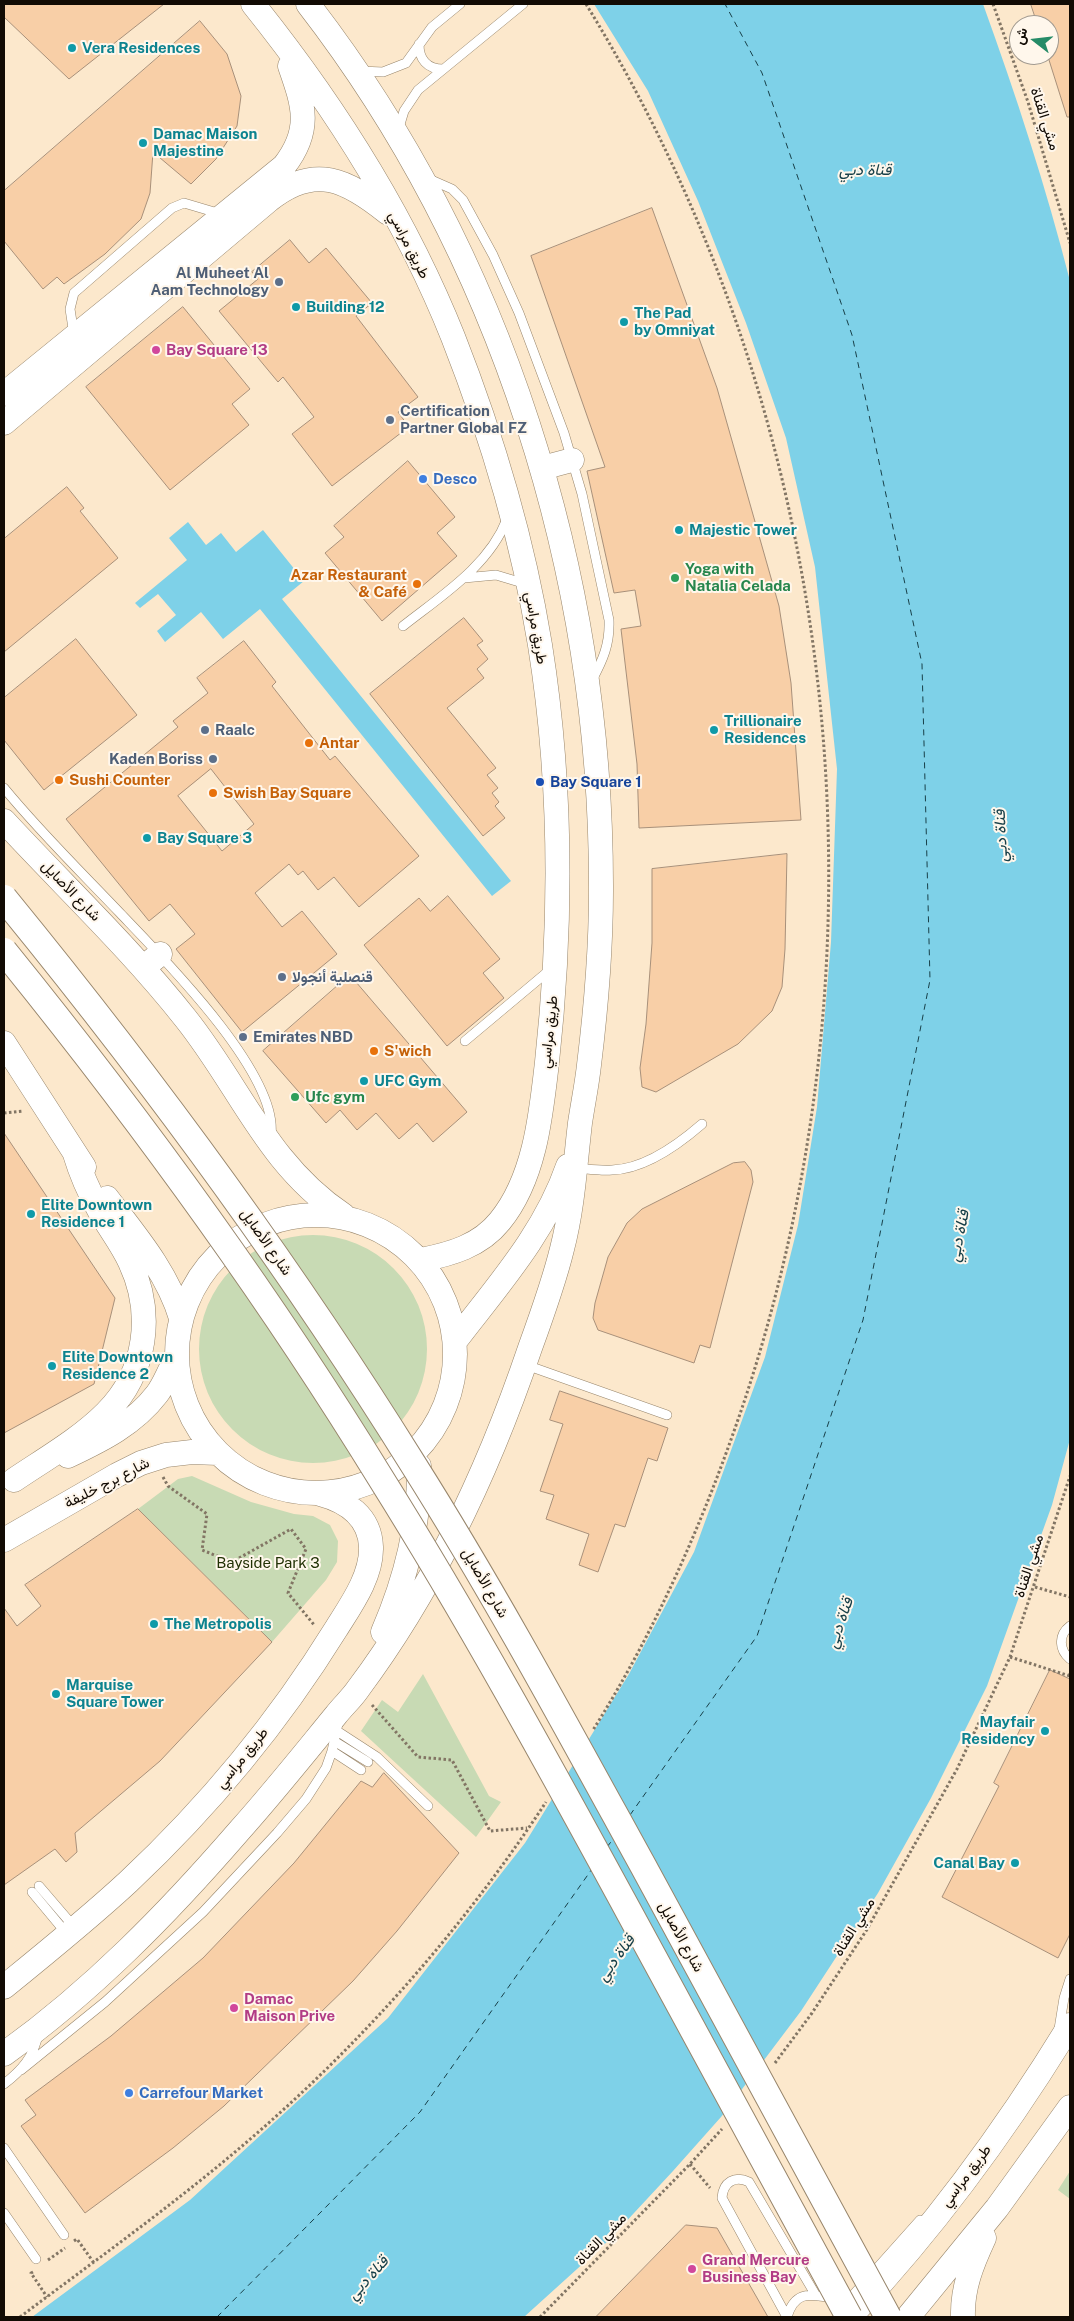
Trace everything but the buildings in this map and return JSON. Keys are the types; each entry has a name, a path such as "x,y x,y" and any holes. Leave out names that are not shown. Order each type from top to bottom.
{"main road":[{"name":"طريق مراسي","path":"253,4 280,38 342,127 398,221 452,334 477,401 510,512 540,644 554,772 558,846 555,965 541,1111 530,1157 513,1201 500,1221 484,1237 464,1249 421,1260"},
{"path":"12,2062 39,2029 109,1968 175,1903 338,1721 410,1612 455,1531 494,1446 524,1365 561,1252 577,1168 580,1125 595,1012 601,898 598,784 588,687 568,567 542,468 518,393 490,323 451,236 419,174 357,71 308,4"},
{"path":"4,394 284,166 300,140 304,125 304,110 280,38"},
{"path":"4,423 269,200 291,185 317,180 344,183 368,197 398,221"},
{"path":"542,468 572,460"},
{"name":"شارع الأصايل","path":"4,821 152,961 269,1144 309,1190 343,1215"},
{"name":"شارع الأصايل","path":"4,898 99,1014 198,1145 303,1295 412,1462 540,1678 888,2317"},
{"path":"4,951 100,1070 202,1209 344,1418 382,1479 516,1706 849,2317"},
{"path":"5,1046 75,1154 161,1271 176,1302 181,1318"},
{"path":"456,1340 524,1251 539,1228 564,1178 580,1125"},
{"path":"9,1484 76,1437 106,1413 118,1398 140,1360 144,1340 143,1299 138,1279 129,1260 98,1209 75,1154"},
{"path":"9,1484 86,1448 120,1429 140,1414 158,1393 174,1363 181,1318 194,1286 215,1257 242,1235 274,1220 308,1213 343,1215 386,1231 421,1260 445,1297 456,1340 454,1380 441,1417 418,1449 389,1473 355,1488 318,1494 291,1492 264,1484 239,1471 218,1454 199,1430 186,1404 174,1363"},
{"path":"338,1721 382,1635 397,1600 406,1572 416,1526 419,1488 418,1449"},
{"name":"شارع برج خليفة","path":"4,1540 117,1475 153,1459 192,1452 218,1454"},
{"name":"طريق مراسي","path":"4,1987 128,1882 213,1793 277,1714 328,1642 362,1582 368,1566 371,1547 366,1527 355,1510 338,1499 318,1494"},
{"path":"4,1974 35,1962"},
{"name":"طريق مراسي","path":"849,2317 872,2293 939,2212 1020,2102 1070,2025"},
{"path":"939,2212 936,2225 926,2248 897,2280 891,2293 895,2303 904,2308 915,2309 997,2208 1070,2107"},
{"path":"963,2317 964,2290 968,2274 997,2208"},
{"path":"859,2317 872,2293"}],"lane":[{"path":"357,71 383,72 399,67 412,57 432,27 460,4"},
{"path":"397,136 404,111 418,90 523,4"},
{"path":"419,44 421,57 425,63 430,67 442,69"},
{"path":"419,174 452,188 468,206 523,321 543,372 572,460 596,556 609,620 606,654 588,687"},
{"path":"74,336 70,309 74,292 172,208 184,203 223,215"},
{"path":"402,626 463,578 486,554 496,541 510,512"},
{"path":"463,578 496,575 518,580 528,586"},
{"path":"4,788 152,961"},
{"path":"465,1040 555,965"},
{"path":"577,1168 614,1170 634,1165 658,1155 683,1141 702,1124"},
{"path":"524,1365 667,1415"},
{"path":"1070,1626 1061,1641 1064,1653 1070,1659"},
{"path":"4,2084 12,2062 105,2002 203,1912 277,1833 306,1799 326,1768 338,1721"},
{"path":"338,1721 428,1806"},
{"path":"334,1741 368,1762"},
{"path":"332,1750 361,1770"},
{"path":"35,1889 71,1932"},
{"path":"1058,2046 1064,1998 1070,1979"},
{"path":"4,2148 64,2235"},
{"path":"787,2317 722,2198 723,2190 727,2183 734,2179 742,2179 749,2182 815,2294"},
{"path":"787,2317 790,2308 805,2295 815,2294 838,2300 853,2295 916,2224 939,2212"},
{"path":"4,2213 38,2262"}],"path":[{"path":"586,4 644,106 702,231 730,304 766,417 788,503 812,629 822,707 830,835 827,973 818,1071 802,1178 771,1313 733,1435 705,1509 647,1634 615,1695 589,1737"},
{"name":"مشي القناة","path":"993,4 1028,102 1070,243"},
{"path":"153,1459 168,1486 207,1514 202,1550 232,1562 291,1529 306,1549 288,1593 328,1642"},
{"name":"مشي القناة","path":"772,2068 834,1980 897,1878 957,1769 1010,1656 1035,1587 1070,1476"},
{"path":"1035,1587 1070,1596"},
{"path":"1010,1656 1070,1676 1070,1673"},
{"path":"358,1690 418,1757 452,1760 490,1831 528,1828"},
{"path":"20,2317 94,2263 223,2162 320,2075 373,2021 428,1958 492,1878 547,1802"},
{"name":"مشي القناة","path":"540,2317 690,2164 722,2128"},
{"path":"690,2164 726,2206"},
{"path":"38,2262 77,2240 94,2263"},
{"path":"36,2270 31,2273 47,2297"}],"green space":[{"path":"302,1235 324,1235 357,1243 376,1254 394,1268 408,1286 419,1305 427,1338 425,1371 419,1393 408,1412 394,1430 376,1444 357,1455 324,1463 302,1463 269,1455 250,1444 232,1430 218,1412 207,1393 199,1360 199,1338 207,1305 218,1286 232,1268 250,1254 269,1243"},
{"name":"Bayside Park 3","path":"192,1476 251,1502 294,1514 313,1516 330,1525 338,1541 337,1562 326,1580 272,1642 138,1509 178,1479"},
{"path":"423,1674 489,1796 501,1802 476,1837 361,1731 382,1700 398,1712"},
{"path":"1070,2171 1070,2199 1058,2190"}],"water":[{"name":"قناة دبي","path":"594,4 983,4 1019,107 1041,176 1070,281 1070,1439 1052,1505 987,1686 931,1798 878,1893 801,2011 721,2117 608,2241 524,2317 32,2317 190,2200 388,2018 525,1843 629,1674 694,1552 765,1357 798,1225 817,1107 831,942 837,769 815,567 786,438 746,323 698,201 648,91"},
{"path":"188,522 206,545 221,533 236,552 263,530 304,581 282,599 511,881 492,896 260,609 223,639 201,612 165,642 157,631 176,615 158,594 140,608 135,603 187,560 169,538"}],"ferry route":[{"path":"630,1815 757,1636 863,1320 930,980 922,664 852,335 762,73 725,4"},
{"path":"607,1847 614,1838"},
{"path":"217,2317 420,2112 592,1869"}],"place":[{"name":"Vera Residences","path":"72,48"},
{"name":"Damac Maison Majestine","path":"143,143"},
{"name":"Al Muheet Al Aam Technology","path":"279,282"},
{"name":"Building 12","path":"296,307"},
{"name":"The Pad by Omniyat","path":"624,322"},
{"name":"Bay Square 13","path":"156,350"},
{"name":"Certification Partner Global FZ","path":"390,420"},
{"name":"Desco","path":"423,479"},
{"name":"Majestic Tower","path":"679,530"},
{"name":"Yoga with Natalia Celada","path":"675,578"},
{"name":"Azar Restaurant & Café","path":"417,584"},
{"name":"Raalc","path":"205,730"},
{"name":"Trillionaire Residences","path":"714,730"},
{"name":"Antar","path":"309,743"},
{"name":"Kaden Boriss","path":"213,759"},
{"name":"Sushi Counter","path":"59,780"},
{"name":"Bay Square 1","path":"540,782"},
{"name":"Swish Bay Square","path":"213,793"},
{"name":"Bay Square 3","path":"147,838"},
{"name":"قنصلية أنجولا","path":"282,977"},
{"name":"Emirates NBD","path":"243,1037"},
{"name":"S'wich","path":"374,1051"},
{"name":"UFC Gym","path":"364,1081"},
{"name":"Ufc gym","path":"295,1097"},
{"name":"Elite Downtown Residence 1","path":"31,1214"},
{"name":"Elite Downtown Residence 2","path":"52,1366"},
{"name":"The Metropolis","path":"154,1624"},
{"name":"Marquise Square Tower","path":"56,1694"},
{"name":"Mayfair Residency","path":"1045,1731"},
{"name":"Canal Bay","path":"1015,1863"},
{"name":"Damac Maison Prive","path":"234,2008"},
{"name":"Carrefour Market","path":"129,2093"},
{"name":"Grand Mercure Business Bay","path":"692,2269"}]}
